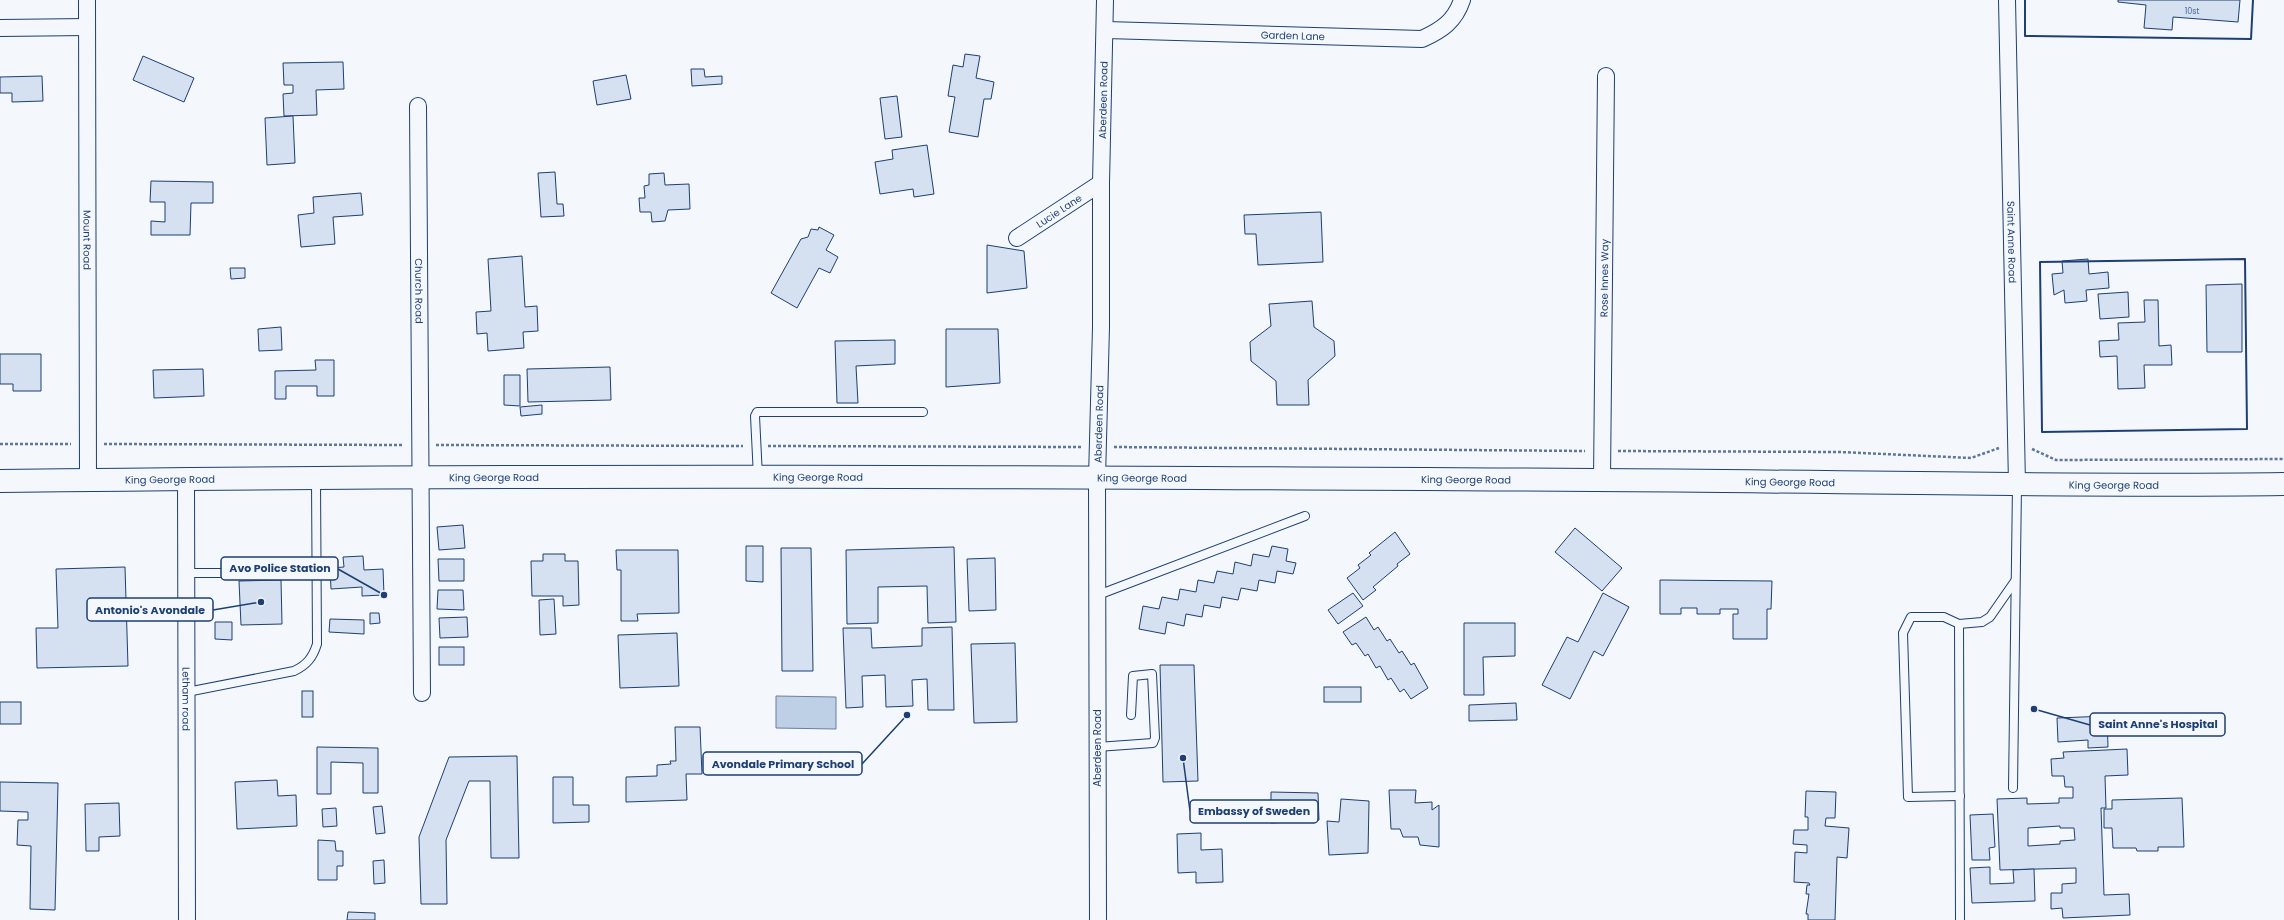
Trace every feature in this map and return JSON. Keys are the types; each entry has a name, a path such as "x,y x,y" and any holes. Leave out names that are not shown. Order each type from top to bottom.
{"main road":[{"name":"King George Road","path":"0,481 421,476 2284,484"}],"street":[{"name":"Mount Road","path":"88,0 88,480"},
{"name":"Aberdeen Road","path":"1098,920 1097,478 1101,327 1101,183 1106,0"},
{"name":"Garden Lane","path":"1106,30 1422,39 1438,32 1450,22 1459,11 1462,0"},
{"name":"Saint Anne Road","path":"2007,0 2017,484"},
{"path":"0,28 87,28"},
{"name":"Rose Innes Way","path":"1602,480 1606,76"},
{"name":"Church Road","path":"418,106 422,694"},
{"name":"Lucie Lane","path":"1017,238 1101,183"},
{"name":"Letham road","path":"186,478 187,920"}],"lane":[{"path":"758,478 755,416 757,412 923,412"},
{"path":"187,692 294,671 304,666 314,655 317,644 316,478"},
{"path":"2014,788 2017,484"},
{"path":"1098,595 1305,516"},
{"path":"187,573 317,573"},
{"path":"1960,796 1908,797 1903,633 1911,617 1944,617 1959,624 1982,622 1990,617 2015,581"},
{"path":"1959,624 1960,920"},
{"path":"1097,747 1153,743 1155,738 1152,674 1133,676 1131,715"}],"path":[{"path":"0,444 1098,447 1840,452 1971,458 1997,448 2016,448 2034,449 2056,460 2284,459"}],"water":[{"path":"776,696 836,697 836,729 776,728"}],"building":[{"path":"2118,0 2240,0 2238,22 2173,17 2172,30 2144,28 2146,5 2118,2"},
{"path":"965,54 980,56 976,78 994,82 991,99 984,99 978,137 949,132 955,97 948,96 953,65 963,67"},
{"path":"143,56 194,78 184,102 133,80"},
{"path":"343,62 344,89 316,90 317,115 284,116 283,94 293,93 293,85 284,85 283,63"},
{"path":"691,69 704,69 705,77 722,76 722,84 692,86"},
{"path":"626,75 631,99 597,105 593,81"},
{"path":"42,76 43,101 12,102 12,93 0,93 0,77"},
{"path":"897,96 902,137 885,139 880,98"},
{"path":"293,116 295,163 267,165 265,118"},
{"path":"927,145 934,194 914,197 913,189 880,194 875,162 893,159 892,150"},
{"path":"555,172 557,204 563,204 564,216 541,217 538,173"},
{"path":"664,173 665,185 689,184 690,209 668,210 665,221 652,222 651,212 640,212 639,198 645,198 644,186 649,185 649,174"},
{"path":"151,181 213,182 213,203 191,203 190,235 151,235 151,221 165,222 165,202 150,202"},
{"path":"361,193 363,215 333,217 335,244 301,247 298,215 314,213 313,197"},
{"path":"1321,212 1323,262 1258,265 1256,234 1245,234 1244,215"},
{"path":"819,227 834,235 826,250 838,257 830,273 819,268 797,308 771,293 801,239 808,237 811,229 818,230"},
{"path":"987,245 1024,251 1027,288 987,293"},
{"path":"522,256 525,307 537,306 538,331 523,332 524,348 488,351 487,333 477,334 476,312 491,311 488,259"},
{"path":"2088,259 2089,274 2108,272 2109,288 2086,290 2087,301 2065,303 2064,290 2054,295 2052,274 2063,273 2062,261"},
{"path":"230,268 245,268 245,278 231,279"},
{"path":"2242,284 2242,352 2207,352 2206,285"},
{"path":"2128,292 2129,317 2100,319 2098,294"},
{"path":"2144,300 2158,300 2159,346 2171,345 2172,365 2144,365 2145,388 2118,389 2117,356 2100,357 2099,341 2119,340 2118,323 2145,322"},
{"path":"1312,301 1314,327 1334,341 1335,356 1308,380 1309,405 1277,405 1276,381 1251,361 1250,342 1271,326 1269,304"},
{"path":"281,327 282,350 259,351 258,329"},
{"path":"946,329 998,329 1000,383 946,387"},
{"path":"895,340 895,364 856,366 858,403 837,403 835,341"},
{"path":"0,354 41,354 41,391 13,391 13,384 0,384"},
{"path":"315,360 334,360 334,396 317,396 317,386 286,386 286,399 275,399 275,371 316,370"},
{"path":"610,367 611,400 528,402 527,369"},
{"path":"203,369 204,396 154,398 153,370"},
{"path":"504,375 520,375 520,406 504,405"},
{"path":"542,405 542,414 521,416 520,407"},
{"path":"463,525 465,548 439,550 437,527"},
{"path":"1575,528 1622,568 1602,591 1555,552"},
{"path":"1395,532 1410,554 1373,587 1376,590 1363,600 1347,578 1360,568 1358,565 1371,555 1369,553"},
{"path":"746,546 763,546 763,582 746,581"},
{"path":"1272,546 1288,549 1286,561 1296,563 1293,574 1277,571 1275,583 1259,580 1257,591 1241,588 1238,600 1222,597 1220,608 1204,605 1202,617 1186,614 1184,626 1167,622 1165,634 1139,629 1143,606 1159,609 1162,597 1178,600 1180,589 1196,592 1198,580 1214,583 1217,571 1233,574 1235,562 1251,566 1253,554 1269,557"},
{"path":"954,547 956,622 928,623 927,586 878,587 878,623 847,624 846,550"},
{"path":"781,548 811,548 813,671 782,671"},
{"path":"616,550 678,550 679,613 637,614 638,621 621,621 621,570 617,570"},
{"path":"543,554 565,554 565,561 578,561 579,605 563,606 563,596 532,596 531,561 543,561"},
{"path":"363,556 364,570 383,569 384,595 362,596 362,587 331,589 330,568 344,567 343,557"},
{"path":"995,558 996,610 969,611 967,559"},
{"path":"438,559 464,559 464,581 439,581"},
{"path":"125,567 128,666 37,668 36,628 58,628 56,569"},
{"path":"281,580 282,624 241,625 239,581"},
{"path":"1660,580 1772,581 1771,609 1767,609 1767,639 1733,639 1733,614 1738,614 1738,609 1720,609 1720,614 1697,614 1697,608 1681,608 1681,614 1660,614"},
{"path":"438,590 463,590 464,610 437,609"},
{"path":"1353,593 1363,606 1338,624 1328,610"},
{"path":"1603,593 1629,607 1603,656 1594,651 1570,699 1542,685 1567,637 1578,642"},
{"path":"554,599 556,634 540,635 539,600"},
{"path":"370,613 379,613 380,623 370,624"},
{"path":"467,617 468,637 440,638 439,618"},
{"path":"1366,617 1374,630 1378,627 1387,641 1390,639 1399,653 1402,651 1411,665 1414,663 1428,688 1411,699 1404,689 1400,692 1391,678 1388,680 1380,666 1376,668 1368,654 1365,656 1356,643 1352,645 1343,632"},
{"path":"330,619 364,620 364,634 329,632"},
{"path":"215,622 232,622 232,640 215,639"},
{"path":"1464,623 1515,623 1515,656 1483,657 1484,695 1464,695"},
{"path":"952,627 954,710 928,710 927,679 912,680 913,706 886,707 885,675 862,676 863,707 846,708 843,628 871,628 872,648 922,646 922,628"},
{"path":"677,633 679,686 620,688 618,635"},
{"path":"1015,643 1017,722 974,723 971,644"},
{"path":"439,647 464,647 464,665 439,665"},
{"path":"1160,665 1194,665 1198,781 1163,782"},
{"path":"1324,687 1361,687 1361,702 1324,702"},
{"path":"302,691 313,691 313,717 302,717"},
{"path":"0,702 21,702 21,724 0,724"},
{"path":"1516,703 1517,720 1469,721 1469,705"},
{"path":"2107,716 2108,747 2088,748 2088,740 2058,742 2057,718"},
{"path":"675,727 700,727 702,774 686,774 687,800 626,802 626,777 657,776 657,765 671,764 670,761 676,761"},
{"path":"317,747 378,748 378,793 363,793 363,763 331,762 331,794 317,794"},
{"path":"2127,749 2128,775 2105,776 2106,808 2101,808 2104,895 2129,894 2130,915 2063,918 2062,908 2051,909 2051,893 2062,893 2062,884 2076,883 2076,868 2000,870 1997,799 2027,798 2027,804 2059,803 2059,798 2073,798 2073,787 2065,787 2064,776 2052,776 2051,759 2064,758 2063,752","holes":["2060,826 2060,828 2074,828 2075,840 2060,841 2060,844 2028,846 2028,828"]},
{"path":"517,756 519,858 491,858 490,781 469,781 446,840 447,904 421,904 419,837 449,757"},
{"path":"553,777 573,777 573,805 589,805 589,822 553,823"},
{"path":"277,780 278,796 296,795 297,826 237,829 235,782"},
{"path":"0,782 58,783 55,910 30,909 31,846 17,845 18,820 28,820 28,812 0,811"},
{"path":"1389,790 1416,790 1415,803 1432,802 1432,810 1439,805 1439,847 1420,845 1418,837 1403,837 1400,829 1391,829"},
{"path":"1806,791 1836,792 1835,818 1826,818 1825,826 1849,828 1847,858 1837,857 1835,920 1808,920 1808,914 1806,914 1809,894 1806,894 1807,885 1810,885 1809,883 1794,882 1795,852 1807,853 1807,845 1793,844 1794,830 1808,830 1808,817 1805,817"},
{"path":"1271,792 1318,793 1319,820 1271,823"},
{"path":"2182,798 2184,847 2158,847 2158,851 2137,851 2136,848 2113,848 2112,828 2104,828 2104,809 2112,809 2112,800"},
{"path":"1341,799 1369,801 1368,853 1329,855 1327,821 1339,822"},
{"path":"119,803 120,836 99,837 99,851 86,851 85,804"},
{"path":"382,806 385,833 376,834 373,807"},
{"path":"336,808 337,826 323,827 322,809"},
{"path":"1993,814 1995,847 1989,848 1990,860 1972,860 1970,815"},
{"path":"1201,833 1201,850 1222,849 1223,882 1196,883 1196,872 1178,873 1177,834"},
{"path":"318,840 335,841 336,851 343,851 343,866 337,866 337,880 318,880"},
{"path":"384,860 385,883 374,884 373,861"},
{"path":"1990,867 1990,884 2014,883 2013,870 2034,869 2035,901 1972,903 1970,868"},
{"path":"348,912 375,913 375,920 347,920"}],"wall":[{"path":"2025,0 2025,36 2251,39 2253,0"},
{"path":"2245,259 2247,429 2042,432 2040,262 2245,259"}],"place":[{"name":"Avo Police Station","path":"384,595"},
{"name":"Antonio's Avondale","path":"261,602"},
{"name":"Saint Anne's Hospital","path":"2034,709"},
{"name":"Avondale Primary School","path":"907,715"},
{"name":"Embassy of Sweden","path":"1183,758"}]}
